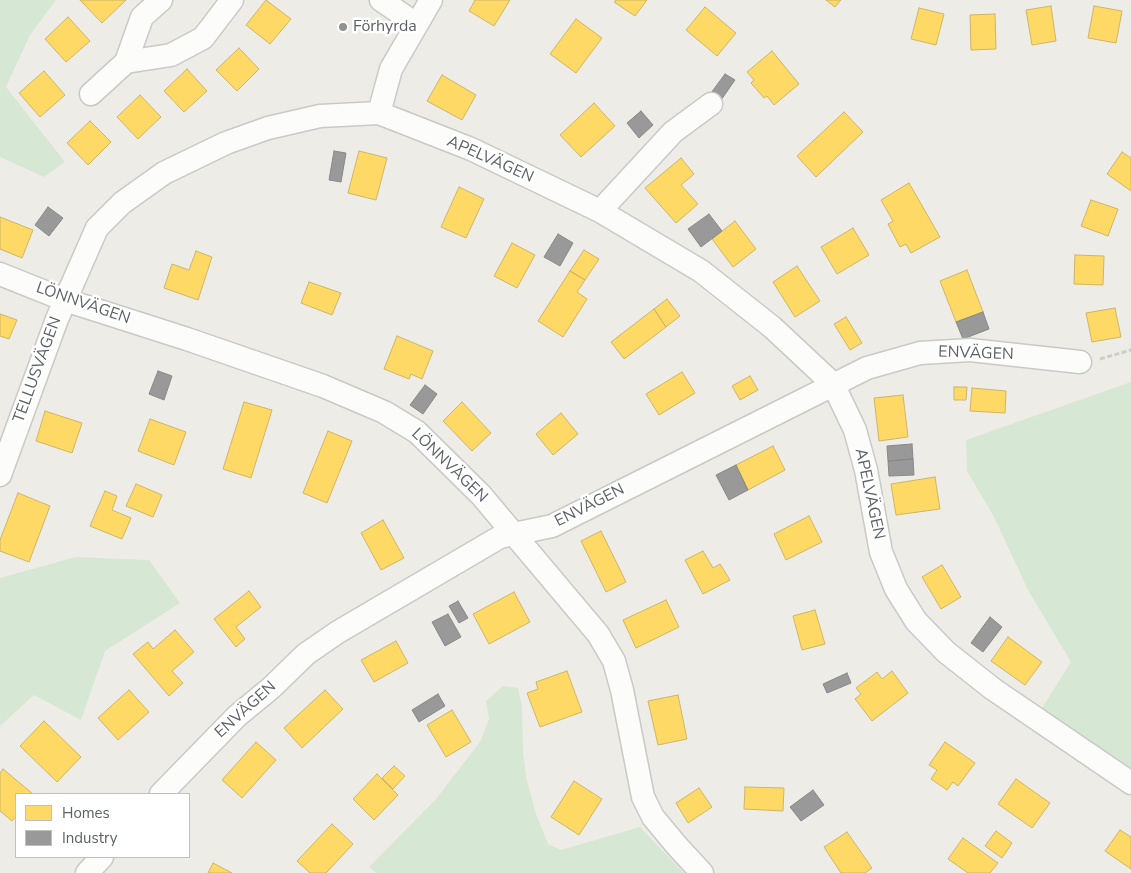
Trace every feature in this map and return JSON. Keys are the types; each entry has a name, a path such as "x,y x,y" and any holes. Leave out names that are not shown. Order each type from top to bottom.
{"street":[{"path":"91,94 126,62 142,17 161,0"},
{"path":"126,62 171,55 203,38 232,0"},
{"path":"381,0 416,24"},
{"path":"379,112 391,69 431,0"},
{"path":"600,211 672,132 711,104"},
{"name":"APELVÄGEN","path":"379,112 472,149 600,211 701,271 772,327 832,384 855,430 866,470 881,552 896,588 916,621 946,652 993,689 1131,783"},
{"name":"TELLUSVÄGEN","path":"0,475 65,300 97,228 122,204 164,173 226,143 268,128 320,116 379,112"},
{"name":"LÖNNVÄGEN","path":"0,274 65,300 323,386 384,412 417,432 481,495 598,634 614,661 622,690 643,797 653,817 702,873"},
{"name":"ENVÄGEN","path":"162,793 237,716 271,688 306,654 338,632 500,537 552,526 867,368 920,353 970,350 1080,362"},
{"path":"87,873 101,858"}],"path":[{"path":"1080,362 1102,359 1131,350"}],"green space":[{"path":"0,0 56,0 30,35 6,87 65,162 44,177 0,157"},
{"path":"1131,382 1131,769 1042,708 1071,662 1028,590 994,517 967,471 966,440"},
{"path":"76,557 149,560 180,603 105,651 81,720 34,695 0,726 0,578"},
{"path":"503,686 518,688 522,707 523,751 526,777 536,814 548,844 561,850 640,827 684,873 377,873 369,867 436,799 480,742 489,719 486,701"}],"building: Homes":[{"path":"80,0 126,0 102,23"},
{"path":"266,0 291,19 270,44 246,25"},
{"path":"475,0 510,0 494,26 469,11"},
{"path":"616,0 647,0 635,16 614,2"},
{"path":"826,0 841,0 835,7"},
{"path":"1051,6 1056,41 1032,45 1026,10"},
{"path":"1094,6 1122,11 1116,43 1088,38"},
{"path":"705,7 736,33 717,56 686,30"},
{"path":"919,8 944,14 936,45 911,39"},
{"path":"995,14 996,49 971,50 970,15"},
{"path":"68,17 90,41 66,62 45,39"},
{"path":"576,19 602,38 576,73 550,54"},
{"path":"239,48 259,69 237,91 216,70"},
{"path":"772,51 799,84 774,105 767,96 764,98 751,83 754,80 747,72"},
{"path":"187,69 207,91 184,112 164,91"},
{"path":"44,71 65,95 40,117 19,93"},
{"path":"442,75 476,95 462,120 427,101"},
{"path":"140,95 161,117 138,139 117,117"},
{"path":"594,103 615,126 581,157 560,135"},
{"path":"844,112 863,132 816,177 797,156"},
{"path":"90,121 111,142 88,165 67,143"},
{"path":"359,151 387,158 376,200 348,193"},
{"path":"1122,152 1131,158 1131,191 1107,174"},
{"path":"681,158 694,174 681,185 698,204 676,223 645,188"},
{"path":"909,183 940,237 911,253 906,244 900,247 888,224 893,221 881,200"},
{"path":"459,187 484,199 466,238 441,227"},
{"path":"1091,200 1118,209 1108,236 1081,226"},
{"path":"0,217 33,230 22,258 0,249"},
{"path":"735,221 756,249 733,267 712,239"},
{"path":"853,228 869,255 837,274 821,247"},
{"path":"512,243 535,255 517,288 494,276"},
{"path":"584,250 599,259 585,280 570,271"},
{"path":"196,251 212,257 198,300 164,288 172,264 189,270"},
{"path":"1075,255 1104,256 1103,285 1074,284"},
{"path":"797,266 820,301 795,317 773,282"},
{"path":"967,270 983,312 956,322 940,281"},
{"path":"570,271 585,280 577,292 587,299 563,337 538,321"},
{"path":"309,282 341,293 332,315 301,303"},
{"path":"667,299 680,316 666,327 654,309"},
{"path":"1115,308 1121,337 1092,342 1086,313"},
{"path":"654,309 666,327 624,359 611,342"},
{"path":"0,314 17,320 9,339 0,336"},
{"path":"846,317 862,343 850,350 834,324"},
{"path":"397,336 433,351 422,379 411,374 409,379 384,369"},
{"path":"682,372 695,393 659,415 646,394"},
{"path":"750,376 758,390 740,400 732,386"},
{"path":"954,387 967,387 966,400 954,400"},
{"path":"972,388 1006,391 1005,413 970,411"},
{"path":"903,395 908,437 879,441 874,398"},
{"path":"244,402 272,410 251,478 223,469"},
{"path":"462,402 491,433 472,451 443,421"},
{"path":"45,411 82,423 72,453 36,441"},
{"path":"561,413 578,434 553,455 536,434"},
{"path":"150,419 186,432 174,465 138,451"},
{"path":"328,431 352,441 327,503 303,493"},
{"path":"773,446 785,470 748,490 736,465"},
{"path":"935,477 940,509 896,515 891,484"},
{"path":"136,484 162,495 153,517 126,506"},
{"path":"105,491 117,496 112,510 131,518 122,539 90,526"},
{"path":"18,493 50,506 29,562 0,551 0,540"},
{"path":"809,516 822,542 786,560 774,534"},
{"path":"383,520 404,558 381,570 361,533"},
{"path":"601,531 626,582 606,592 581,541"},
{"path":"703,551 713,568 720,564 730,580 703,594 685,560"},
{"path":"942,565 961,597 941,609 922,577"},
{"path":"249,591 261,607 236,627 245,639 236,647 214,619"},
{"path":"514,592 530,622 489,644 473,614"},
{"path":"666,600 679,627 636,648 623,620"},
{"path":"815,610 825,644 802,650 793,616"},
{"path":"175,630 194,652 172,671 183,683 169,696 133,654 148,642 153,649"},
{"path":"1008,637 1042,662 1025,685 991,661"},
{"path":"396,641 408,663 374,682 361,660"},
{"path":"567,671 582,712 540,727 527,693 538,689 536,682"},
{"path":"892,671 908,693 872,721 855,699 861,694 856,688 877,672 882,679"},
{"path":"129,690 149,712 118,740 98,718"},
{"path":"325,690 343,709 302,748 284,728"},
{"path":"678,695 687,739 658,745 648,701"},
{"path":"452,710 471,742 446,757 427,725"},
{"path":"44,721 81,757 57,782 20,746"},
{"path":"256,742 276,760 242,798 222,780"},
{"path":"945,742 975,763 958,786 953,782 947,790 931,779 937,770 929,765"},
{"path":"394,766 405,776 393,789 382,778"},
{"path":"3,769 32,793 15,793 15,817 12,821 0,811 0,773"},
{"path":"377,774 398,795 374,820 353,799"},
{"path":"1016,779 1050,803 1032,828 998,804"},
{"path":"574,781 602,799 579,835 551,817"},
{"path":"745,787 784,788 783,811 744,809"},
{"path":"699,788 712,807 688,823 676,803"},
{"path":"332,824 353,844 326,873 310,873 297,861"},
{"path":"1120,830 1131,837 1131,869 1105,851"},
{"path":"996,831 1012,843 1002,858 985,846"},
{"path":"847,832 872,868 865,873 841,873 824,847"},
{"path":"963,838 998,863 990,873 968,873 948,859"},
{"path":"213,863 232,873 208,873"}],"building: Industry":[{"path":"725,74 735,80 721,100 711,93"},
{"path":"641,111 653,125 639,138 627,123"},
{"path":"334,151 346,153 341,182 329,180"},
{"path":"48,207 63,218 49,236 35,225"},
{"path":"709,214 722,231 701,247 688,229"},
{"path":"558,234 573,243 560,266 544,257"},
{"path":"983,312 989,329 963,339 956,322"},
{"path":"158,371 172,376 164,400 149,394"},
{"path":"425,385 437,394 423,414 410,405"},
{"path":"912,444 913,459 888,461 887,446"},
{"path":"913,459 914,475 889,476 888,461"},
{"path":"736,465 748,490 729,500 716,475"},
{"path":"458,601 468,618 459,623 449,606"},
{"path":"448,614 461,637 445,646 432,622"},
{"path":"990,617 1002,627 983,652 971,643"},
{"path":"847,673 851,683 827,693 823,684"},
{"path":"438,694 445,706 419,722 412,710"},
{"path":"813,790 824,805 801,821 790,807"}],"place":[{"name":"Förhyrda","path":"343,27"}]}
